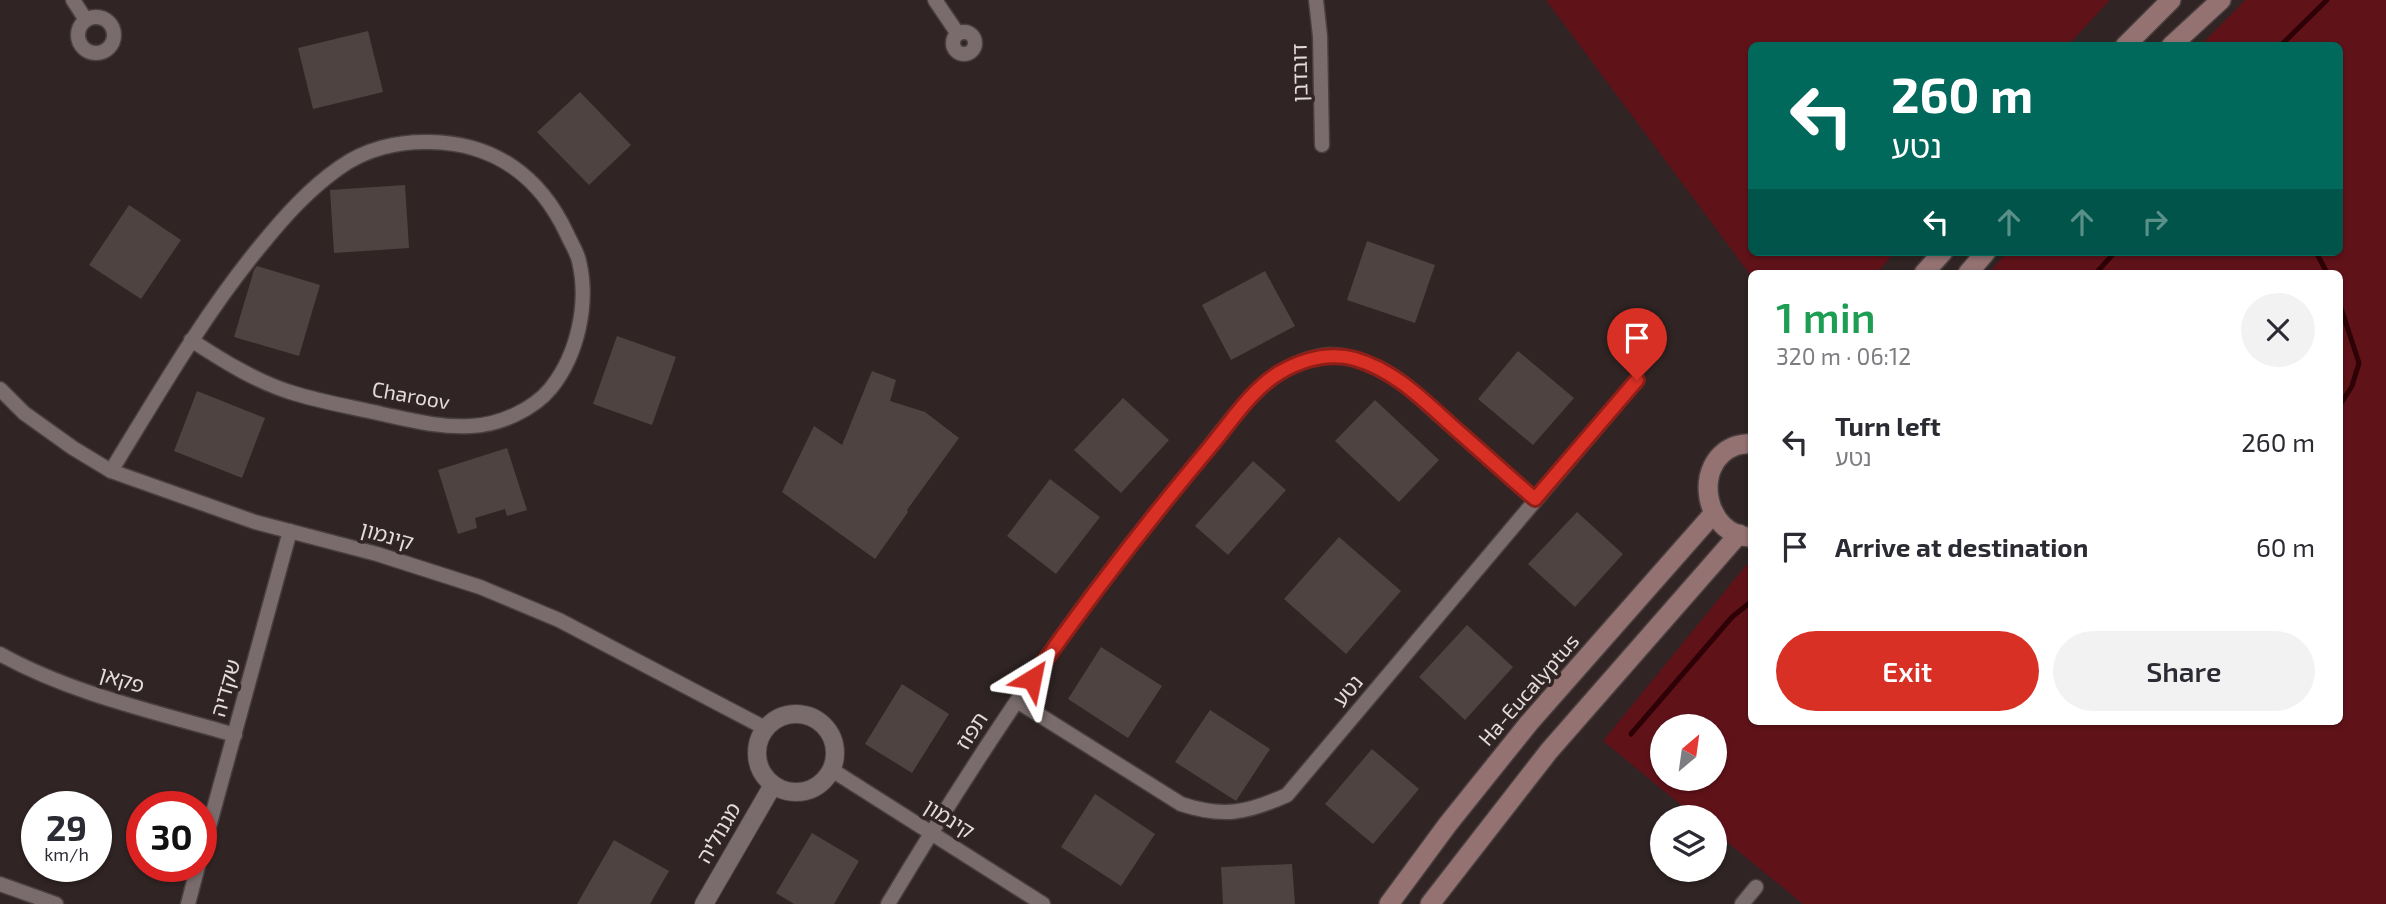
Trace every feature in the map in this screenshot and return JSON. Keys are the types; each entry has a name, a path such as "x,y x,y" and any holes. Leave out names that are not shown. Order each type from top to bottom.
{"main road":[{"path":"2130,42 2171,0"},
{"path":"2175,42 2221,0"},
{"path":"1927,270 1939,256"},
{"path":"1971,270 1983,256"},
{"path":"1430,904 1549,751 1745,536 1721,524 1709,502 1708,480 1714,464 1721,456 1735,446 1748,444"},
{"name":"Ha-Eucalyptus","path":"1389,904 1448,824 1529,723 1714,513"}],"street":[{"path":"73,0 86,20"},
{"path":"935,0 958,34"},
{"name":"דובדבן","path":"1316,0 1320,36 1322,145"},
{"name":"Charoov","path":"111,471 191,340 229,284 293,206 341,167 380,147 414,141 453,142 491,153 517,169 543,193 560,219 579,260 581,323 567,360 551,388 530,406 503,420 472,426 428,424 293,393 262,381 191,340"},
{"name":"תפוז","path":"888,904 931,832 1077,614 1253,395 1277,374 1306,360 1331,355 1378,367 1403,383 1535,499"},
{"name":"נטע","path":"1017,701 1181,804 1204,812 1230,814 1260,808 1287,795 1637,380"},
{"name":"קינמון","path":"0,389 24,414 111,471 255,522 377,554 480,587 559,620 765,727"},
{"name":"שקדיה","path":"217,799 290,531"},
{"name":"פקאן","path":"0,654 22,666 93,694 235,735"},
{"path":"795,713 817,719 832,736 835,759 832,770 826,779 806,791 795,792 773,785 764,776 756,752 765,727 774,720 795,713"},
{"name":"קינמון","path":"832,770 1043,904"},
{"name":"מגנוליה","path":"704,904 773,785"},
{"path":"188,904 194,882"},
{"path":"0,884 56,904"},
{"path":"1742,904 1756,887"}],"shaded area":[{"path":"1546,0 2110,0 2071,42 1748,42 1748,256 1892,256 1880,270 1748,272"},
{"path":"2245,0 2386,0 2386,904 1803,904 1727,842 1727,805 1681,805 1664,791 1727,791 1727,714 1650,714 1650,779 1603,741 1748,563 1748,725 2343,725 2343,270 1992,270 2004,256 2343,256 2343,42 2204,42"}],"building":[{"path":"368,31 383,92 313,109 298,48"},
{"path":"580,92 631,145 589,185 537,132"},
{"path":"405,185 409,248 334,253 330,190"},
{"path":"129,205 181,240 141,299 89,265"},
{"path":"1367,241 1435,265 1415,323 1347,300"},
{"path":"257,266 320,285 299,356 234,337"},
{"path":"1265,271 1295,326 1231,360 1202,305"},
{"path":"617,336 676,357 652,425 593,404"},
{"path":"1518,351 1574,398 1533,445 1478,399"},
{"path":"872,371 896,380 890,401 925,412 959,438 875,559 782,492 814,426 842,445"},
{"path":"197,391 265,418 242,478 174,451"},
{"path":"1123,398 1169,440 1121,493 1074,450"},
{"path":"1375,400 1439,460 1399,502 1335,441"},
{"path":"507,448 527,510 507,516 505,509 475,518 477,528 458,534 438,470"},
{"path":"1253,461 1286,490 1228,555 1195,526"},
{"path":"1050,479 1100,517 1056,574 1007,536"},
{"path":"1577,512 1623,554 1575,607 1528,564"},
{"path":"1339,537 1401,591 1346,654 1284,599"},
{"path":"1467,625 1513,667 1465,720 1419,677"},
{"path":"1101,647 1162,686 1128,738 1068,699"},
{"path":"902,684 949,714 912,773 865,744"},
{"path":"1210,710 1270,749 1236,801 1175,762"},
{"path":"1372,749 1419,789 1373,844 1325,804"},
{"path":"1095,794 1155,834 1121,886 1061,847"},
{"path":"812,833 859,861 834,904 794,904 776,893"},
{"path":"614,840 669,871 650,904 577,904"},
{"path":"1292,864 1295,904 1223,904 1221,867"}],"waterway":[{"path":"2284,42 2327,0"},
{"path":"2099,270 2111,256"},
{"path":"2318,256 2325,270"},
{"path":"2343,314 2359,363 2352,386 2343,400"},
{"path":"1631,734 1732,617 1748,604"}],"route":[{"path":"1032,679 1077,614 1166,499 1253,395 1277,374 1306,360 1331,355 1378,367 1403,383 1535,499 1637,380"}]}
